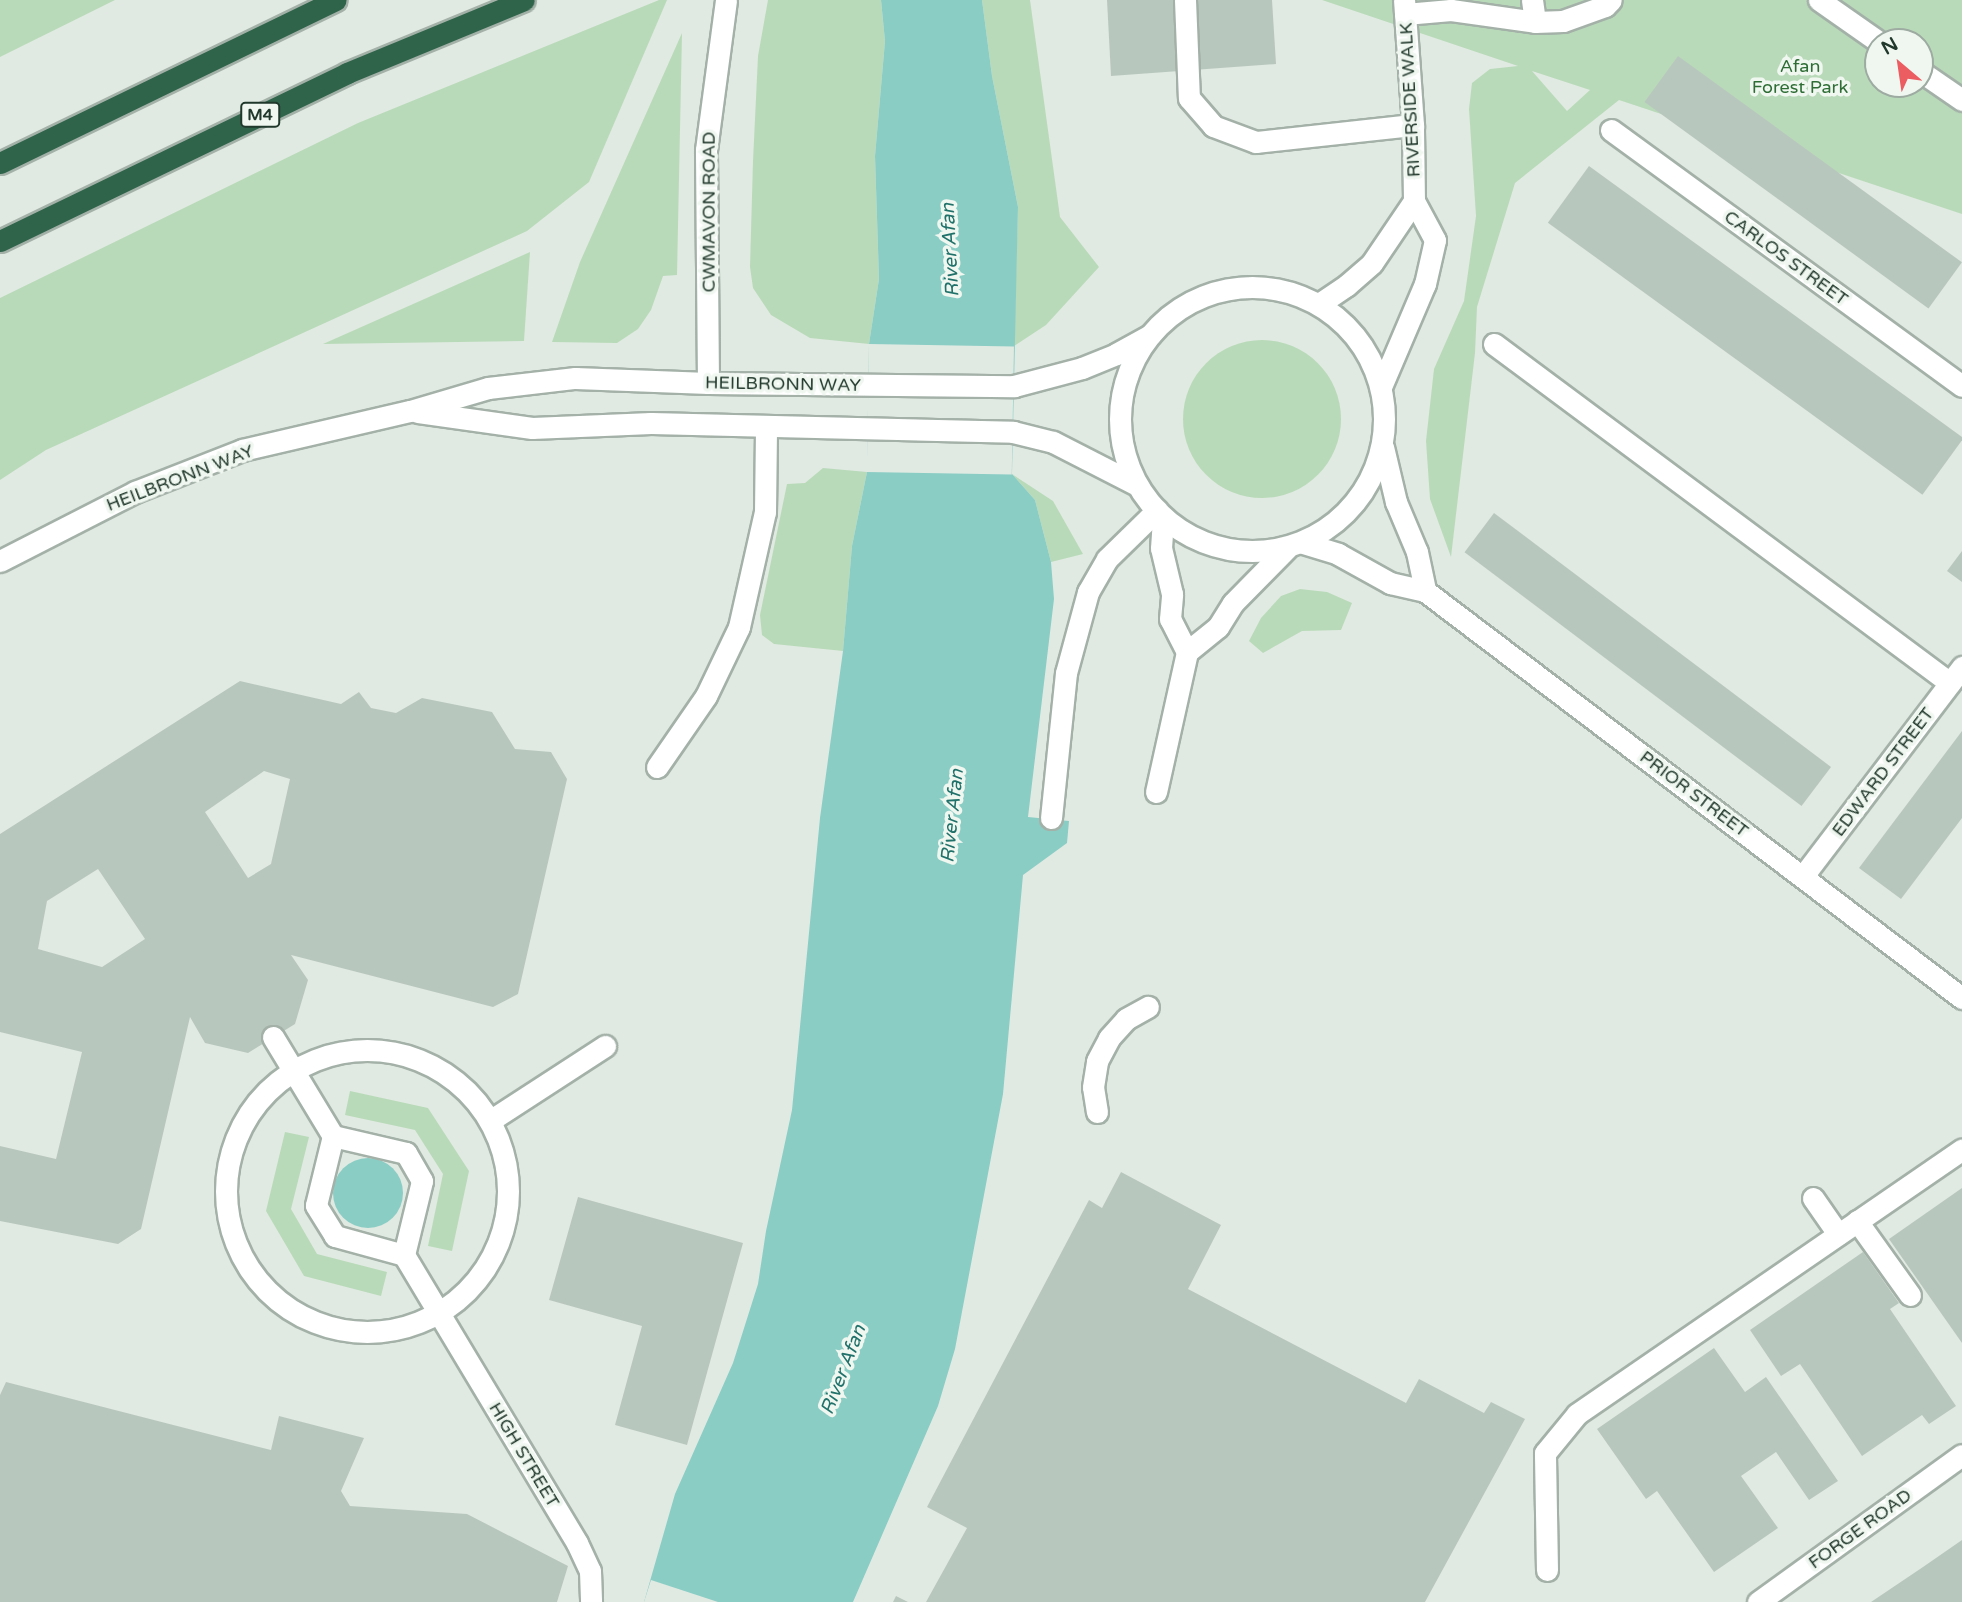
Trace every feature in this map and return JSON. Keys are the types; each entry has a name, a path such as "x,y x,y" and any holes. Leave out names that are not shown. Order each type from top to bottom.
{"highway":[{"path":"0,163 336,0"},
{"name":"M4","path":"0,241 347,73 524,0"}],"street":[{"name":"CWMAVON ROAD","path":"708,383 706,150 726,0"},
{"path":"1185,0 1189,98 1213,126 1255,142 1413,125"},
{"path":"1532,0 1535,22"},
{"path":"1405,7 1451,10 1535,22 1563,21 1605,6 1611,0"},
{"path":"1819,0 1864,32"},
{"name":"RIVERSIDE WALK","path":"1405,7 1413,125 1414,201"},
{"path":"1934,81 1962,100"},
{"name":"CARLOS STREET","path":"1611,130 1962,386"},
{"path":"1319,304 1347,285 1372,263 1414,201 1435,240 1424,284 1381,387"},
{"name":"HEILBRONN WAY","path":"1238,287 1279,289 1319,304 1347,325 1368,354 1381,387 1385,408 1383,447 1369,484 1345,514 1295,546 1259,552 1220,549 1184,534 1160,514 1135,484 1121,441 1121,396 1136,354 1150,335 1163,321 1197,298 1238,287"},
{"name":"HEILBRONN WAY","path":"0,561 135,492 242,450 411,411 488,388 575,378 708,383 1014,386 1082,368 1116,354 1150,335"},
{"path":"1494,344 1956,675"},
{"name":"HEILBRONN WAY","path":"411,411 532,428 651,424 1013,432 1053,442 1135,484"},
{"path":"657,767 706,696 738,626 765,512 766,428"},
{"path":"1383,447 1396,502 1417,552 1425,591"},
{"path":"1156,792 1186,652 1170,619 1172,594 1161,548 1160,514"},
{"path":"1051,818 1066,673 1088,592 1107,559 1160,514"},
{"path":"1186,652 1218,627 1233,603 1295,546"},
{"name":"PRIOR STREET","path":"1295,546 1338,554 1390,583 1425,591 1962,998"},
{"name":"EDWARD STREET","path":"1803,876 1956,675"},
{"path":"1097,1112 1093,1087 1097,1061 1109,1038 1126,1019 1148,1007"},
{"path":"273,1038 333,1136 316,1205 335,1236 404,1255 422,1181 406,1153 333,1136"},
{"path":"491,1120 605,1046"},
{"path":"367,1049 404,1054 439,1068 467,1091 491,1120 506,1161 508,1195 508,1206 497,1249 473,1286 439,1314 397,1330 386,1331 352,1333 309,1322 272,1297 243,1263 227,1221 225,1177 236,1133 261,1096 293,1069 330,1054 367,1049"},
{"path":"1547,1570 1545,1453 1577,1414 1962,1149"},
{"path":"1813,1198 1838,1234"},
{"path":"1857,1221 1910,1296"},
{"name":"HIGH STREET","path":"404,1255 577,1543 590,1571 591,1602"},
{"name":"FORGE ROAD","path":"1758,1602 1962,1455"}],"green space":[{"path":"0,0 115,0 0,57"},
{"path":"659,0 667,0 589,182 527,231 46,450 0,480 0,298 358,123"},
{"path":"768,0 881,0 885,41 875,156 879,279 869,344 810,338 771,315 753,288 750,267 758,56"},
{"path":"982,0 1030,0 1060,217 1099,267 1046,325 1014,346 1018,207 992,76"},
{"name":"Afan Forest Park","path":"1322,0 1962,0 1962,214 1619,100 1515,183 1477,307 1475,353 1451,557 1430,499 1426,441 1434,369 1464,301 1476,216 1469,109 1472,83 1490,69 1518,66","holes":["1532,71 1590,90 1567,111"]},
{"path":"682,33 677,275 663,276 651,310 638,329 617,343 552,342 580,262"},
{"path":"530,252 524,341 323,344"},
{"path":"1262,340 1292,346 1318,363 1335,389 1341,419 1335,449 1318,475 1292,492 1262,498 1232,492 1206,475 1189,449 1183,419 1189,389 1206,363 1232,346"},
{"path":"823,468 867,472 852,546 843,651 774,644 762,635 760,615 787,484 805,483"},
{"path":"1012,474 1053,501 1083,554 1051,562 1035,500"},
{"path":"1300,589 1327,592 1352,603 1341,630 1302,631 1263,653 1249,641 1261,618 1281,596"},
{"path":"350,1091 428,1108 469,1171 452,1251 428,1246 443,1174 415,1130 345,1115"},
{"path":"285,1132 309,1137 291,1209 317,1254 387,1272 381,1296 304,1276 266,1211"}],"water":[{"name":"River Afan","path":"881,0 982,0 992,76 1018,207 1012,474 1035,500 1051,562 1054,599 1028,817 1069,821 1067,843 1023,875 1003,1094 955,1349 938,1406 853,1602 644,1602 675,1494 733,1363 758,1284 766,1231 792,1110 820,818 843,651 852,546 867,472 869,344 879,279 875,156 885,41"},
{"path":"368,1158 393,1168 403,1193 393,1218 368,1228 343,1218 333,1193 343,1168"}],"pier":[{"path":"869,344 1014,347 1012,475 867,472"},
{"path":"651,1580 718,1602 644,1602"}],"building":[{"path":"1107,0 1272,0 1276,64 1111,76"},
{"path":"1678,56 1962,262 1928,308 1644,102"},
{"path":"1589,166 1962,437 1922,495 1548,223"},
{"path":"1494,513 1831,767 1802,806 1465,552"},
{"path":"1962,551 1962,582 1947,571"},
{"path":"240,681 341,704 359,692 371,708 396,713 422,698 492,712 515,749 551,752 567,779 518,994 493,1007 291,955 308,980 295,1024 248,1053 205,1043 190,1017 141,1229 118,1244 0,1221 0,1146 56,1159 82,1052 0,1032 0,834","holes":["264,771 290,779 271,864 248,878 205,812","98,869 145,939 102,967 38,949 47,901"]},
{"path":"1962,731 1962,818 1901,899 1859,868"},
{"path":"1121,1172 1221,1225 1188,1289 1406,1403 1419,1379 1484,1413 1491,1402 1525,1419 1425,1602 926,1602 967,1528 927,1507 1089,1200 1102,1208"},
{"path":"1962,1188 1962,1343 1889,1239"},
{"path":"578,1197 743,1243 687,1445 615,1425 642,1326 549,1300"},
{"path":"1863,1252 1899,1303 1890,1309 1956,1406 1929,1424 1922,1415 1862,1456 1800,1364 1781,1376 1750,1330"},
{"path":"1714,1348 1745,1392 1766,1377 1838,1481 1809,1500 1776,1452 1741,1476 1778,1528 1714,1572 1657,1491 1646,1499 1597,1429"},
{"path":"6,1382 271,1450 279,1416 364,1438 341,1491 350,1506 467,1514 568,1566 557,1602 0,1602 0,1395"},
{"path":"1962,1540 1962,1602 1871,1602 1923,1567"},
{"path":"896,1596 908,1602 893,1602"}]}
